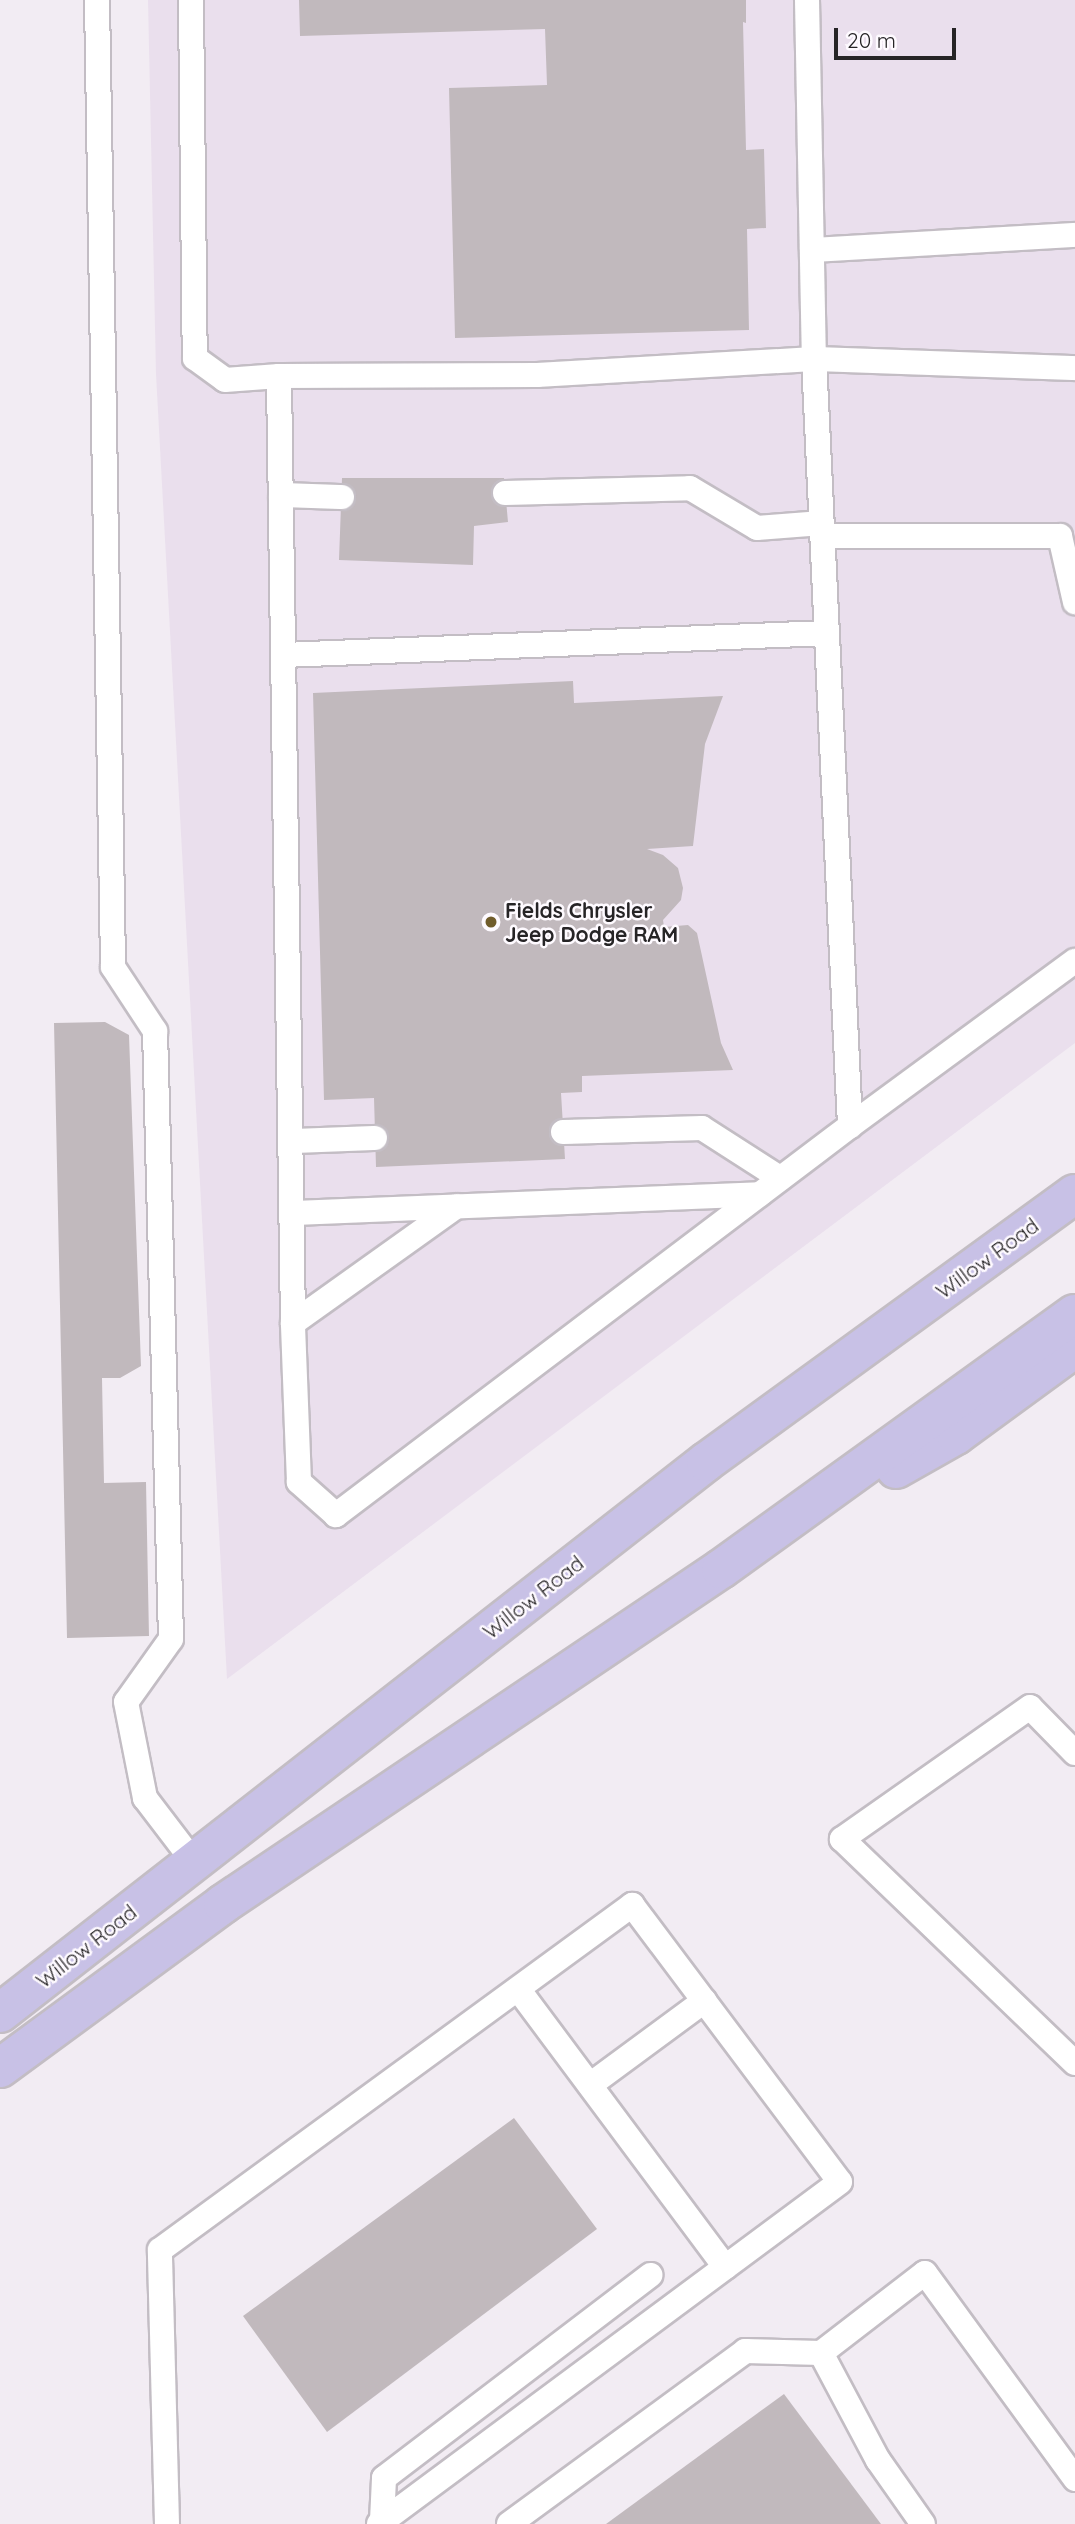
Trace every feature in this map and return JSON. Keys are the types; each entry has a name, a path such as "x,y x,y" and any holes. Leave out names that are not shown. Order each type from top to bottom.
{"main road":[{"path":"706,1462 784,1387 916,1286 1075,1172"},
{"name":"Willow Road","path":"0,2013 706,1462 1075,1194"},
{"path":"0,2068 223,1905 721,1569 1075,1314"},
{"path":"721,1569 956,1435 1075,1348"}],"lane":[{"path":"96,0 113,967 155,1031 171,1639 126,1702 145,1798 193,1861"},
{"path":"191,0 195,358 225,380 279,376 537,375 814,359 1075,368"},
{"path":"807,0 814,359 850,1126"},
{"path":"812,250 1075,235"},
{"path":"279,376 293,1141 293,1323 299,1482 336,1515 780,1178 1075,961"},
{"path":"505,493 690,488 757,528 1060,536 1075,602"},
{"path":"281,495 342,497"},
{"path":"284,654 827,632"},
{"path":"564,1132 702,1128 780,1178"},
{"path":"293,1141 374,1138"},
{"path":"294,1213 760,1194"},
{"path":"293,1323 457,1206"},
{"path":"1075,1753 1030,1707 842,1839 1075,2063"},
{"path":"167,2524 160,2250 632,1905 840,2182 381,2523"},
{"path":"518,1989 725,2267"},
{"path":"590,2085 704,2001"},
{"path":"509,2524 745,2351 821,2353 925,2273 1075,2479"},
{"path":"381,2523 384,2477 650,2275"},
{"path":"821,2353 878,2460 923,2524"}],"shaded area":[{"path":"148,0 1075,0 1075,1043 227,1679 156,374"}],"building":[{"path":"299,0 746,0 746,23 743,22 746,150 764,149 766,228 747,229 749,330 455,338 449,88 547,85 545,29 300,36"},
{"path":"342,478 504,478 508,522 474,526 473,565 339,560"},
{"name":"Fields Chrysler Jeep Dodge RAM","path":"573,681 574,703 723,696 705,744 693,846 647,849 663,855 678,868 683,888 681,900 663,920 664,927 688,925 697,933 721,1043 733,1070 582,1076 582,1092 561,1093 565,1159 376,1167 374,1098 324,1100 313,693"},
{"path":"105,1022 129,1035 141,1366 120,1378 102,1378 104,1483 146,1482 149,1636 67,1638 54,1023"},
{"path":"514,2118 597,2229 327,2432 243,2316"},
{"path":"784,2394 881,2524 606,2524"}],"place":[{"name":"Fields Chrysler Jeep Dodge RAM","path":"491,922"}]}
